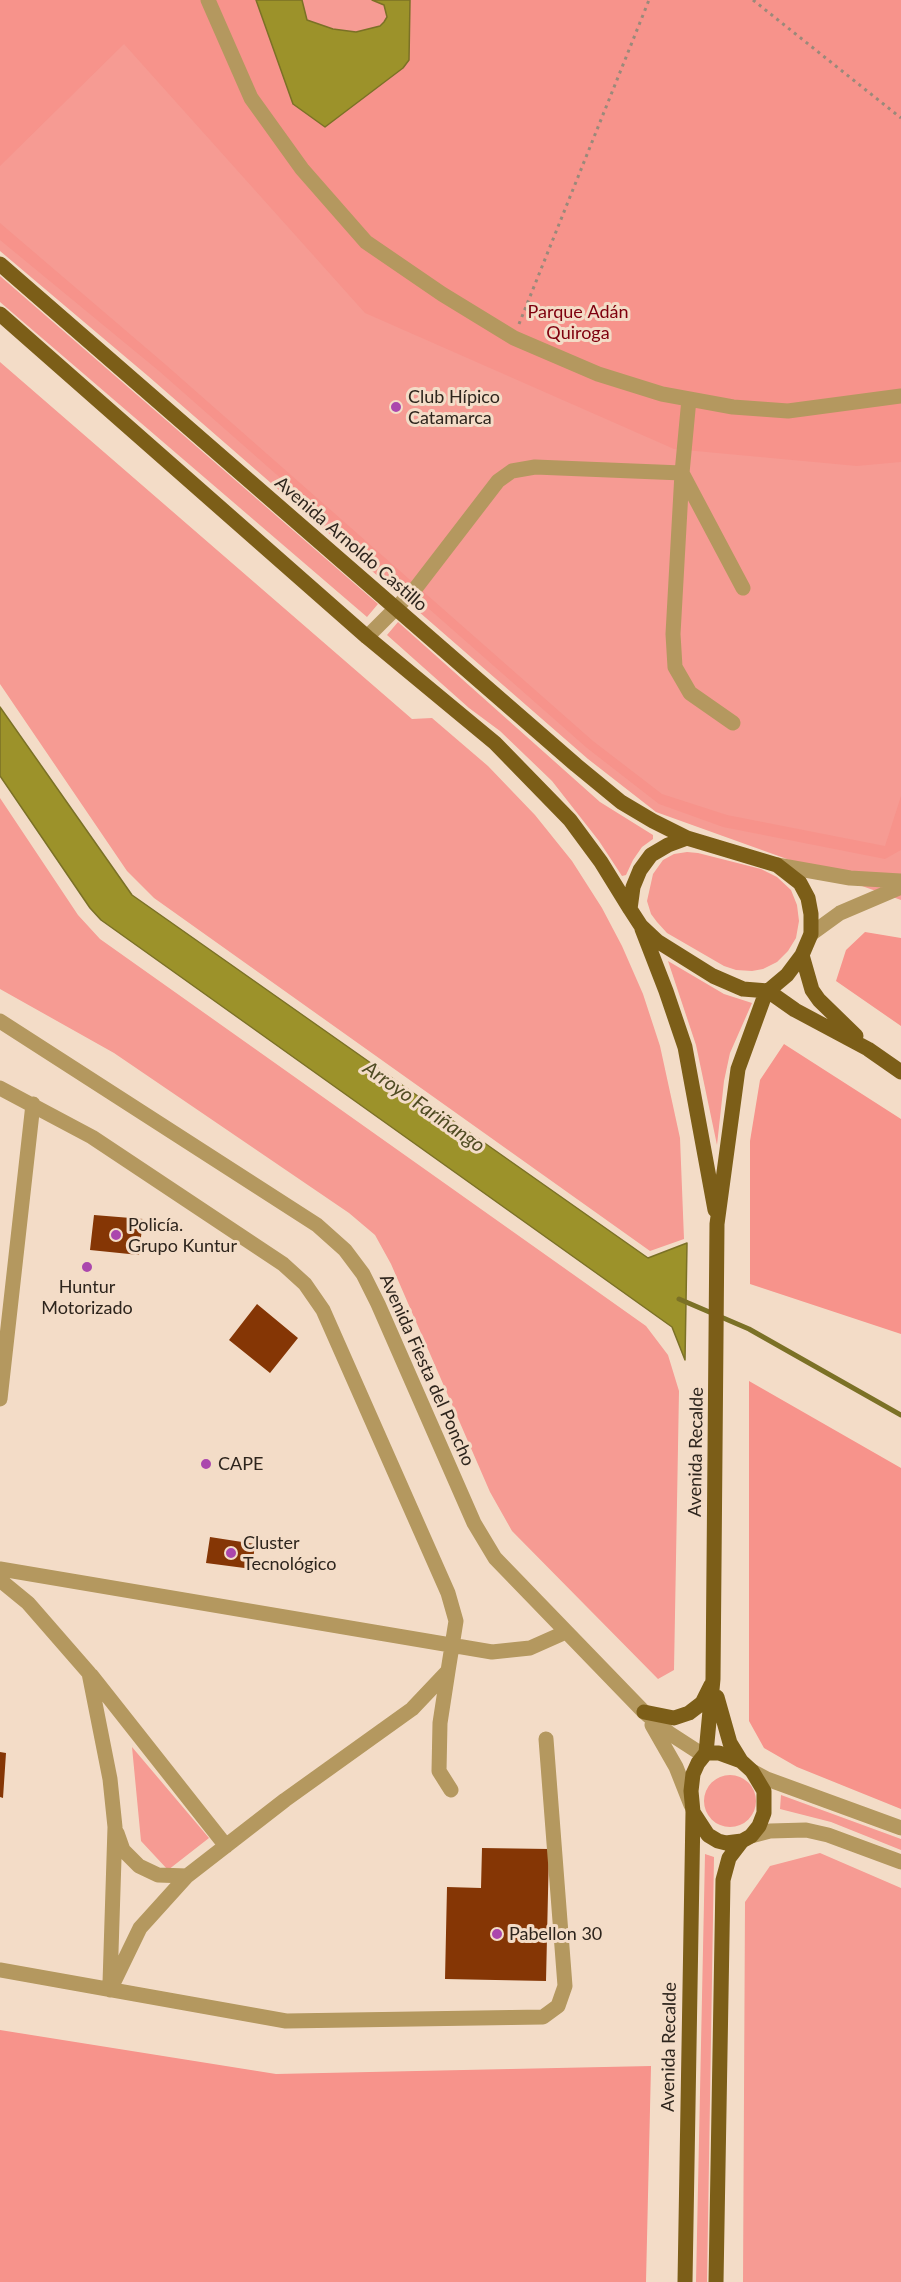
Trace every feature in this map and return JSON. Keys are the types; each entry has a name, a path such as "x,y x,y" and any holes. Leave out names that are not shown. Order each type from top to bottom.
{"main road":[{"name":"Avenida Arnoldo Castillo","path":"0,264 568,758 621,802 652,821 687,838"},
{"path":"0,314 367,637 495,743 562,812 601,862 641,926 675,953 713,976 743,989 767,991 795,1010 868,1049 901,1072"},
{"path":"630,909 633,887 640,870 651,855 687,838 777,865 800,883 808,898 812,914 811,934 802,955 787,975 767,991"},
{"name":"Avenida Recalde","path":"641,926 685,1047 717,1224"},
{"path":"802,955 812,990 819,1000 868,1049"},
{"name":"Avenida Recalde","path":"704,1754 713,1679 717,1224 738,1069 767,991"},
{"path":"644,1712 674,1718 689,1713 702,1703 713,1679"},
{"name":"Avenida Recalde","path":"713,1679 730,1743 746,1766"},
{"path":"716,2282 723,1880 729,1858 747,1838 764,1814 766,1801 761,1782 746,1766 719,1753 704,1754 693,1774 692,1809 708,1835 718,1841 726,1843 747,1838"},
{"name":"Avenida Recalde","path":"685,2282 692,1809"}],"street":[{"path":"208,0 251,98 302,169 366,242 442,294 514,338 598,374 662,394 733,407 788,411 901,396"},
{"path":"689,399 682,473 673,634 675,667 690,693 733,723"},
{"path":"367,637 394,607 415,589 498,481 512,471 535,467 682,473"},
{"path":"682,473 743,588"},
{"path":"777,865 850,878 901,881"},
{"path":"811,934 840,913 901,887"},
{"name":"Avenida Fiesta del Poncho","path":"0,1021 317,1225 345,1250 363,1274 378,1304 474,1523 495,1558 644,1712 687,1746 704,1754"},
{"path":"0,1088 102,1143 283,1264 305,1284 323,1310 448,1593 456,1621 440,1722 439,1771 451,1790"},
{"path":"0,1399 33,1104"},
{"path":"0,1569 492,1652 530,1648 566,1632"},
{"path":"0,1581 28,1603 89,1673 226,1846"},
{"path":"110,1990 140,1928 187,1875 285,1800 412,1709 448,1671"},
{"path":"89,1673 110,1779 115,1827 110,1990"},
{"name":"Avenida Fiesta del Poncho","path":"644,1712 676,1767 692,1809"},
{"path":"0,1970 285,2021 543,2017 558,2006 565,1986 546,1739"},
{"path":"746,1766 767,1779 901,1828"},
{"path":"115,1827 123,1850 139,1866 158,1875 187,1875"},
{"path":"747,1838 770,1831 806,1830 828,1835 901,1862"}],"path":[{"path":"514,338 649,0"},
{"path":"753,0 901,118"}],"green space":[{"name":"Parque Adán Quiroga","path":"0,0 901,0 901,900 656,812 588,759 148,376 0,251"},
{"path":"0,0 256,0 293,104 325,127 403,68 409,60 410,0 901,0 901,462 857,466 674,449 365,313 124,44 0,166"},
{"path":"0,223 166,365 593,741 662,794 727,815 885,846 901,796 901,850 885,859 723,827 659,804 587,748 159,371 0,240"},
{"path":"0,276 378,604 367,617 0,302"},
{"path":"0,362 412,719 432,718 488,766 535,815 572,861 602,908 622,946 643,994 660,1046 680,1138 684,1239 650,1251 154,898 127,871 0,684"},
{"path":"398,622 600,802 653,835 653,839 642,847 633,860 626,875 622,876 599,841 552,781 500,731 469,708 387,635"},
{"path":"0,798 78,915 100,939 646,1326 668,1355 679,1391 674,1670 658,1679 512,1531 490,1492 391,1264 375,1235 349,1213 114,1053 0,989"},
{"path":"687,852 761,869 777,877 791,890 797,905 799,921 796,938 777,962 763,969 752,971 736,970 724,966 667,933 657,922 651,914 647,901 653,874 663,860 674,854"},
{"path":"865,932 901,938 901,1026 836,981 846,950"},
{"path":"668,961 724,994 752,1003 730,1053 724,1081 717,1145 696,1045"},
{"path":"784,1044 901,1119 901,1334 750,1284 750,1141 760,1080"},
{"path":"749,1381 901,1468 901,1809 797,1767 764,1748 749,1721"},
{"path":"132,1747 209,1838 168,1870 141,1841"},
{"path":"725,1775 735,1775 749,1782 756,1801 749,1820 735,1827 725,1827 715,1823 708,1816 704,1806 704,1796 708,1786 715,1779"},
{"path":"781,1795 901,1839 901,1850 831,1822 780,1809"},
{"path":"820,1853 901,1888 901,2282 743,2282 745,1902 770,1866"},
{"path":"705,1854 714,1857 707,2282 696,2282"},
{"path":"0,2030 276,2074 651,2066 646,2282 0,2282"}],"water":[{"path":"256,0 302,0 307,20 333,29 356,32 380,26 387,17 384,5 372,0 410,0 409,60 403,68 325,127 293,104"},
{"path":"0,707 132,895 648,1258 687,1243 685,1360 672,1327 101,920 90,908 0,776"}],"building":[{"name":"Policía. Grupo Kuntur","path":"94,1215 143,1219 139,1255 90,1250"},
{"path":"257,1304 298,1338 270,1373 229,1340"},
{"name":"Cluster Tecnológico","path":"210,1537 255,1544 252,1569 206,1563"},
{"path":"0,1752 6,1753 3,1798 0,1797"},
{"name":"Pabellon 30","path":"482,1848 549,1849 546,1981 445,1979 447,1887 481,1888"}],"waterway":[{"name":"Arroyo Fariñango","path":"679,1299 749,1329 901,1415"}],"place":[{"name":"Club Hípico Catamarca","path":"396,407"},
{"name":"Policía. Grupo Kuntur","path":"116,1235"},
{"name":"Huntur Motorizado","path":"87,1267"},
{"name":"CAPE","path":"206,1464"},
{"name":"Cluster Tecnológico","path":"231,1553"},
{"name":"Pabellon 30","path":"497,1934"}]}
